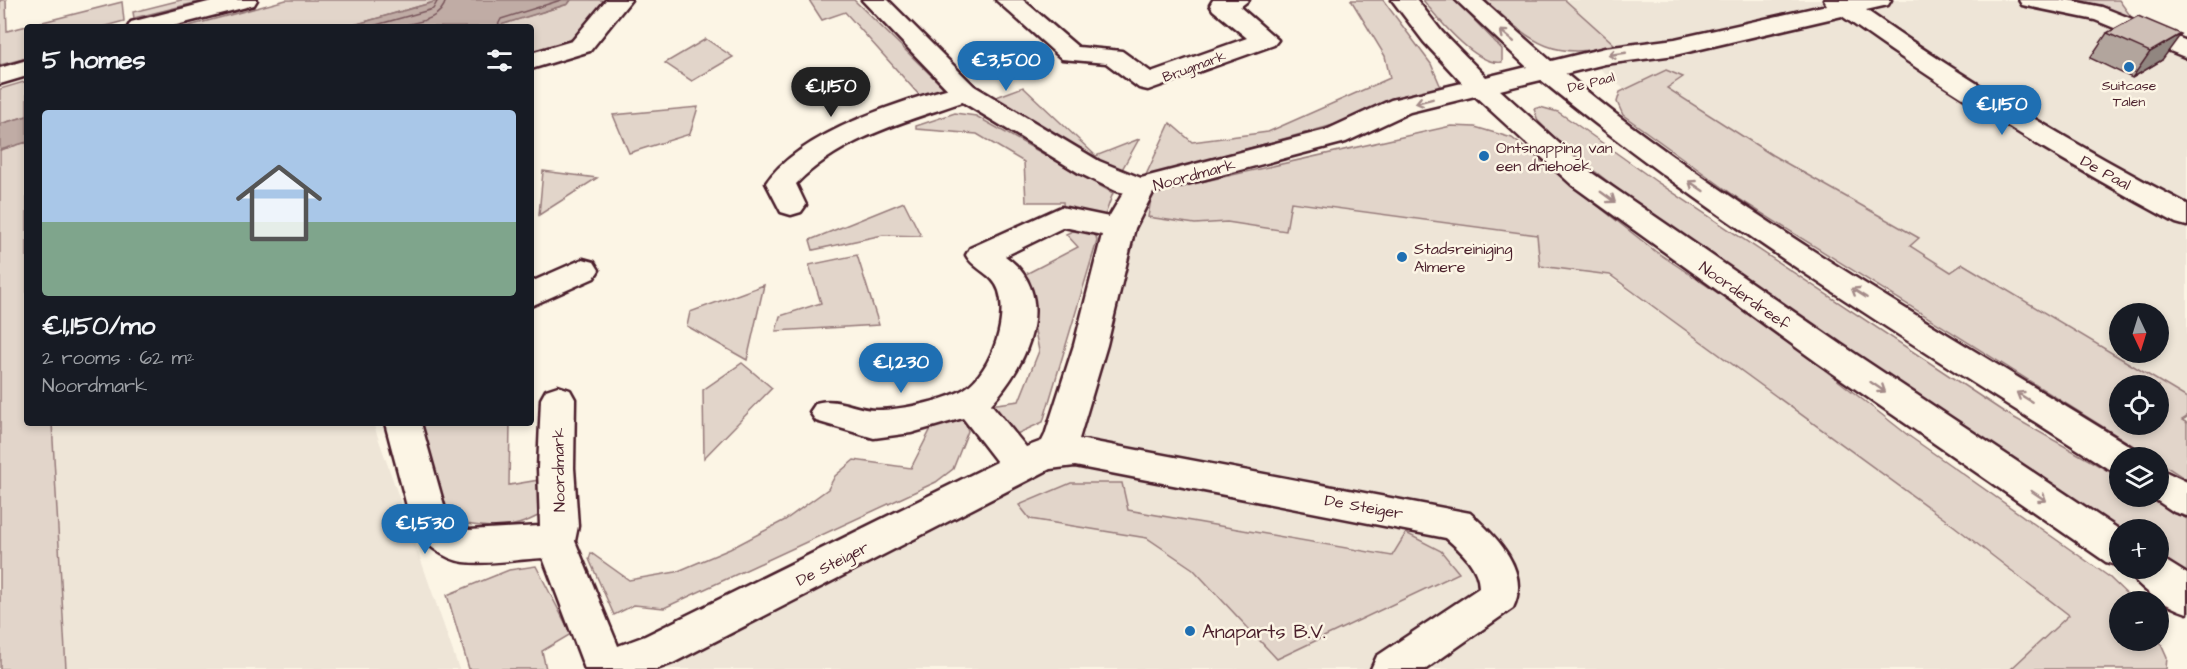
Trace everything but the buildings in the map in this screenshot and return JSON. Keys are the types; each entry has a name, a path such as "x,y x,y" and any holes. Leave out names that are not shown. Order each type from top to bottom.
{"street":[{"path":"152,24 245,0"},
{"path":"534,60 580,46 619,0"},
{"name":"Noordmark","path":"874,0 965,92 1089,167 1126,184 1141,187 1336,136 1394,131 1490,96"},
{"name":"Brugmark","path":"1008,0 1071,54 1113,56 1148,82 1264,40 1222,5 1237,0"},
{"name":"Noorderdreef","path":"1404,0 1433,38 1490,96 1582,179 1694,260 2109,543"},
{"path":"1468,0 1653,158 1816,266 2109,451"},
{"name":"De Paal","path":"1490,96 1558,79 1657,65 1675,47 1841,4 1879,0"},
{"path":"2031,0 2102,14 2187,50"},
{"path":"2127,0 2141,20 2161,39"},
{"name":"De Paal","path":"1841,4 1916,57 2082,159 2187,216"},
{"path":"0,76 24,69"},
{"path":"791,205 781,183 789,173 822,147 965,92"},
{"path":"1056,453 1075,401 1120,229 1132,196 1141,187"},
{"path":"828,411 873,424 911,420 942,408 971,402 999,374 1018,337 1015,292 1005,271 981,255 1061,218 1120,229"},
{"path":"534,294 583,270"},
{"name":"Noordmark","path":"558,399 556,468 559,526 555,541 606,669"},
{"path":"971,402 1021,467"},
{"path":"404,426 431,525 463,546 555,541"},
{"name":"De Steiger","path":"606,669 658,650 1021,467 1056,453 1075,452 1457,524 1478,543 1499,575 1499,596 1392,669"},
{"path":"2169,490 2187,501"},
{"path":"2162,579 2187,596"}],"shaded area":[{"path":"0,0 6,0 7,31 24,27 24,59 0,65"},
{"path":"181,0 206,0 134,18 133,12"},
{"path":"286,0 441,0 357,24 196,24"},
{"path":"571,0 608,0 571,44 534,53 534,24 504,24 568,4"},
{"path":"809,0 854,0 944,88 921,97 845,12 822,20"},
{"path":"1351,0 1383,0 1431,64 1440,85 1430,95 1337,124 1145,177 1170,123 1192,142 1268,132 1390,78 1385,56"},
{"path":"1423,0 1455,0 1502,49 1502,62 1492,62 1470,50"},
{"path":"1485,0 1565,0 1615,45 1574,51 1543,44 1529,37"},
{"path":"1520,0 2115,0 2135,32 2187,55 2187,452 2169,435 2169,375 2109,375 2109,380 1668,127"},
{"path":"2053,0 2119,0 2132,18"},
{"path":"122,2 124,21 113,24 35,24"},
{"path":"706,39 733,57 692,81 665,63"},
{"path":"1666,70 1683,77 1667,88 1772,155 1919,238 1910,246 1951,272 1963,264 2109,351 2109,363 2128,363 2149,375 2109,375 2109,431 1739,199 1623,115 1617,102 1620,92"},
{"path":"24,82 24,117 0,124 0,89"},
{"path":"1023,87 1096,156 1139,139 1120,173 991,99"},
{"path":"698,107 690,134 629,153 613,115"},
{"path":"1540,107 1558,112 1657,182 2004,412 2109,471 2109,507 2168,507 2187,519 2187,580 2169,568 2169,519 2109,519 2109,527 1670,230 1565,148 1538,121 1534,109"},
{"path":"955,113 976,116 1113,193 1104,218 1064,214 1063,202 1026,202 1024,162 977,134 916,129 916,126"},
{"path":"1451,126 1475,127 1512,138 1655,251 1779,334 1909,436 2108,576 2124,591 2109,591 2109,651 2164,651 2167,657 2166,669 2011,669 2069,615 1954,526 1610,275 1540,266 1537,235 1291,202 1286,231 1227,222 1195,224 1148,217 1152,193"},
{"path":"24,143 24,426 52,426 66,669 0,669 0,150"},
{"path":"543,171 597,178 539,215"},
{"path":"1276,181 1531,221 2109,632 2109,651 2137,651 2164,669 630,669 1083,429 1145,199"},
{"path":"904,202 921,236 883,235 813,250 810,240"},
{"path":"1081,227 1095,231 1097,241 1043,422 1010,437 989,405 1019,401 1039,351 1024,275 1078,247 1066,234"},
{"path":"857,255 879,325 776,331 780,316 821,303 809,265"},
{"path":"764,285 747,360 687,326 690,312"},
{"path":"742,363 772,388 704,458 703,390"},
{"path":"2169,387 2187,398 2187,417 2182,420 2187,423 2187,480 2169,468 2169,447 2135,447 2116,435 2169,435"},
{"path":"0,398 24,420 24,426 374,426 459,669 0,669"},
{"path":"949,414 965,420 968,431 953,469 936,482 664,608 634,605 614,615 589,559 591,553 629,580 676,572 730,549 785,520 828,489 835,476 854,460 911,468 937,417"},
{"path":"417,426 510,426 509,485 545,479 538,516 526,522 504,527 447,521"},
{"path":"1071,483 1122,483 1128,510 1392,556 1406,533 1441,551 1459,573 1277,659 1193,569 1147,538 1030,519 1019,505"},
{"path":"536,566 571,634 542,651 546,669 469,669 447,595 509,570"}],"water":[{"path":"441,0 571,0 568,4 504,24 357,24"},
{"path":"24,117 24,143 0,150 0,124"}],"place":[{"name":"Suitcase Talen","path":"2129,67"},
{"name":"Ontsnapping van een driehoek","path":"1484,156"},
{"name":"Stadsreiniging Almere","path":"1402,257"},
{"name":"Anaparts B.V.","path":"1190,631"}]}
